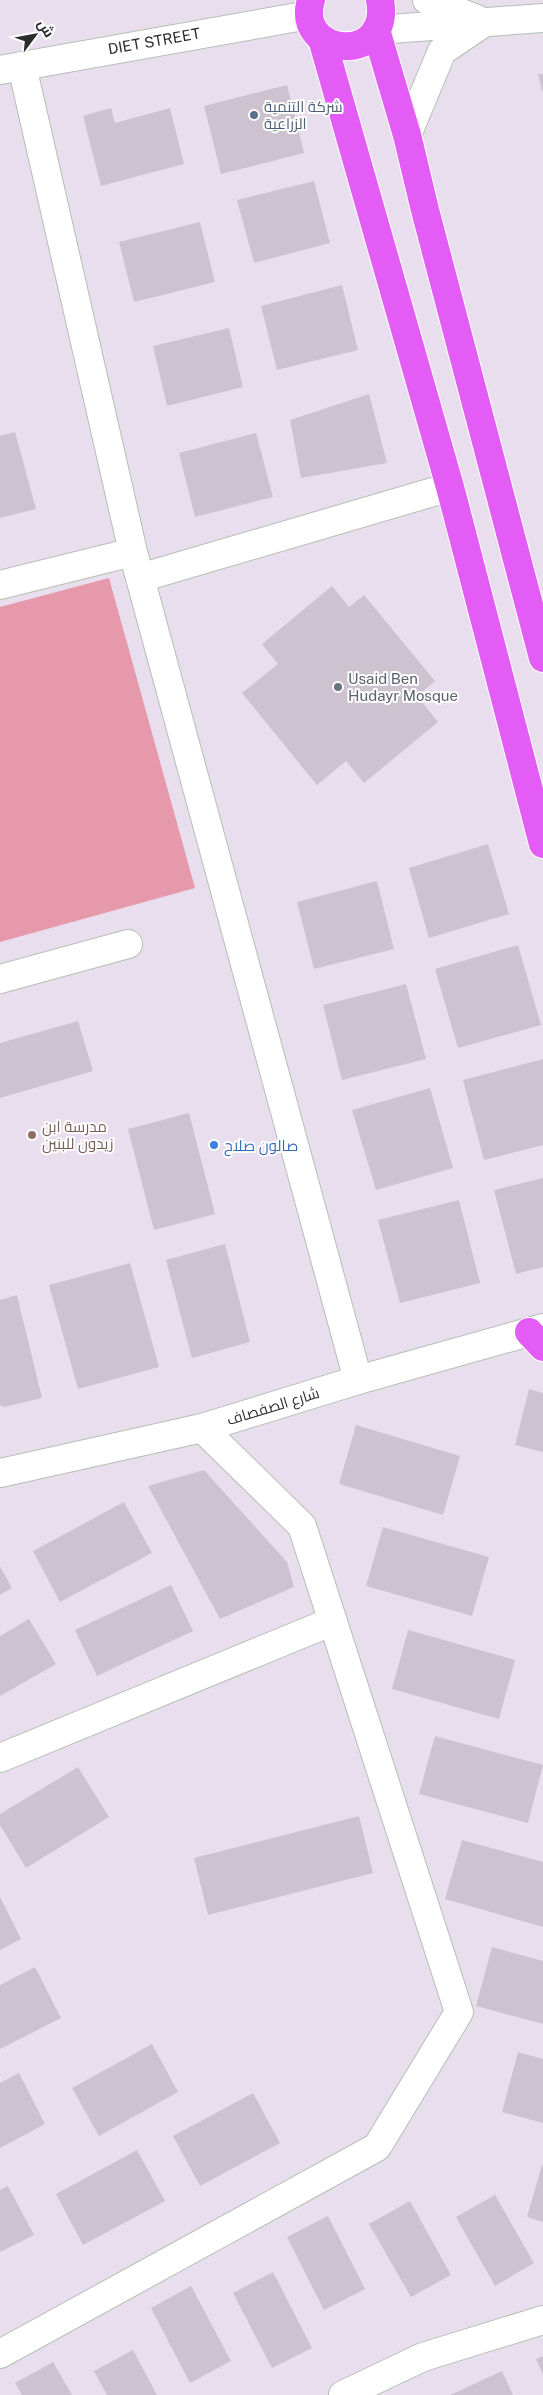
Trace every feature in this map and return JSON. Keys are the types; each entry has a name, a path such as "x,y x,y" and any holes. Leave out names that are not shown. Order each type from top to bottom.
{"main road":[{"path":"310,7 314,30 322,39 333,45 345,48 357,46 368,40 376,30 381,20 380,0"},
{"path":"376,30 407,135 543,658"},
{"path":"322,39 450,487 543,844"}],"street":[{"path":"427,0 486,22"},
{"name":"DIET STREET","path":"11,68 310,7"},
{"path":"376,30 543,18"},
{"path":"407,135 442,50 486,22"},
{"path":"11,68 133,552 358,1380"},
{"path":"140,578 450,487"},
{"path":"0,585 133,552"},
{"path":"0,980 128,944"},
{"name":"شارع الصفصاف","path":"6,1467 202,1428 358,1380 538,1335"},
{"path":"0,2354 376,2147 459,2012 302,1526 202,1428"},
{"path":"0,1758 333,1621"},
{"path":"343,2395 423,2357 543,2320"}],"shaded area":[{"path":"109,578 195,888 0,942 0,607"}],"building":[{"path":"538,74 543,74 543,91 542,91"},
{"path":"287,85 304,153 221,174 204,106"},
{"path":"111,108 115,123 170,108 184,164 101,186 83,116"},
{"path":"314,181 330,243 254,263 237,200"},
{"path":"200,222 215,282 134,302 119,242"},
{"path":"342,285 358,350 277,370 261,306"},
{"path":"229,328 243,387 167,406 153,346"},
{"path":"369,394 387,463 301,478 290,420"},
{"path":"15,432 36,509 0,518 0,436"},
{"path":"256,433 273,497 195,517 179,453"},
{"name":"Usaid Ben Hudayr Mosque","path":"332,586 349,607 364,595 435,681 417,696 438,722 364,783 346,761 317,785 242,693 278,664 262,644"},
{"path":"488,844 509,914 429,938 409,868"},
{"path":"377,881 394,949 314,969 297,902"},
{"path":"518,945 541,1025 458,1048 435,969"},
{"path":"406,984 426,1059 342,1080 323,1005"},
{"path":"78,1021 93,1071 0,1098 0,1043"},
{"path":"543,1059 543,1145 484,1160 463,1080"},
{"path":"430,1088 453,1168 376,1190 352,1110"},
{"path":"189,1113 215,1214 154,1230 128,1129"},
{"path":"543,1178 543,1267 516,1274 494,1190"},
{"path":"459,1200 480,1283 400,1303 378,1220"},
{"path":"225,1244 250,1342 192,1358 166,1260"},
{"path":"130,1263 159,1367 78,1389 49,1285"},
{"path":"17,1295 42,1398 4,1407 0,1405 0,1300"},
{"path":"529,1389 543,1393 543,1452 515,1445"},
{"path":"356,1425 460,1456 443,1515 339,1484"},
{"path":"204,1470 287,1562 294,1587 220,1619 148,1486"},
{"path":"124,1502 152,1553 60,1602 33,1551"},
{"path":"383,1527 489,1557 472,1616 366,1586"},
{"path":"0,1566 12,1588 0,1595"},
{"path":"171,1585 193,1631 97,1676 75,1630"},
{"path":"29,1619 56,1664 0,1696 0,1636"},
{"path":"408,1630 515,1660 499,1719 392,1689"},
{"path":"435,1736 543,1765 528,1823 419,1794"},
{"path":"78,1767 109,1817 26,1868 0,1825 0,1814"},
{"path":"359,1816 373,1873 208,1915 194,1858"},
{"path":"462,1840 543,1862 543,1927 445,1899"},
{"path":"0,1897 21,1939 0,1950"},
{"path":"492,1947 543,1961 543,2024 476,2006"},
{"path":"35,1967 61,2018 0,2049 0,1985"},
{"path":"152,2044 178,2092 99,2136 72,2088"},
{"path":"518,2052 543,2059 543,2123 502,2112"},
{"path":"19,2073 45,2124 0,2148 0,2083"},
{"path":"253,2093 280,2143 200,2186 173,2136"},
{"path":"137,2150 165,2201 83,2245 56,2194"},
{"path":"543,2165 543,2222 527,2217"},
{"path":"8,2186 34,2235 0,2252 0,2190"},
{"path":"495,2195 534,2263 495,2286 456,2217"},
{"path":"410,2201 451,2275 411,2297 369,2224"},
{"path":"328,2216 365,2289 324,2310 287,2237"},
{"path":"273,2272 312,2348 272,2368 233,2293"},
{"path":"191,2286 231,2361 190,2383 151,2308"},
{"path":"133,2350 157,2395 107,2395 94,2371"},
{"path":"543,2356 543,2374 536,2359"},
{"path":"53,2362 72,2395 22,2395 15,2383"},
{"path":"502,2371 513,2395 450,2395"}],"place":[{"name":"شركة التنمية الزراعية","path":"254,115"},
{"name":"Usaid Ben Hudayr Mosque","path":"338,687"},
{"name":"مدرسة ابن زيدون للبنين","path":"32,1135"},
{"name":"صالون صلاح","path":"214,1145"}]}
